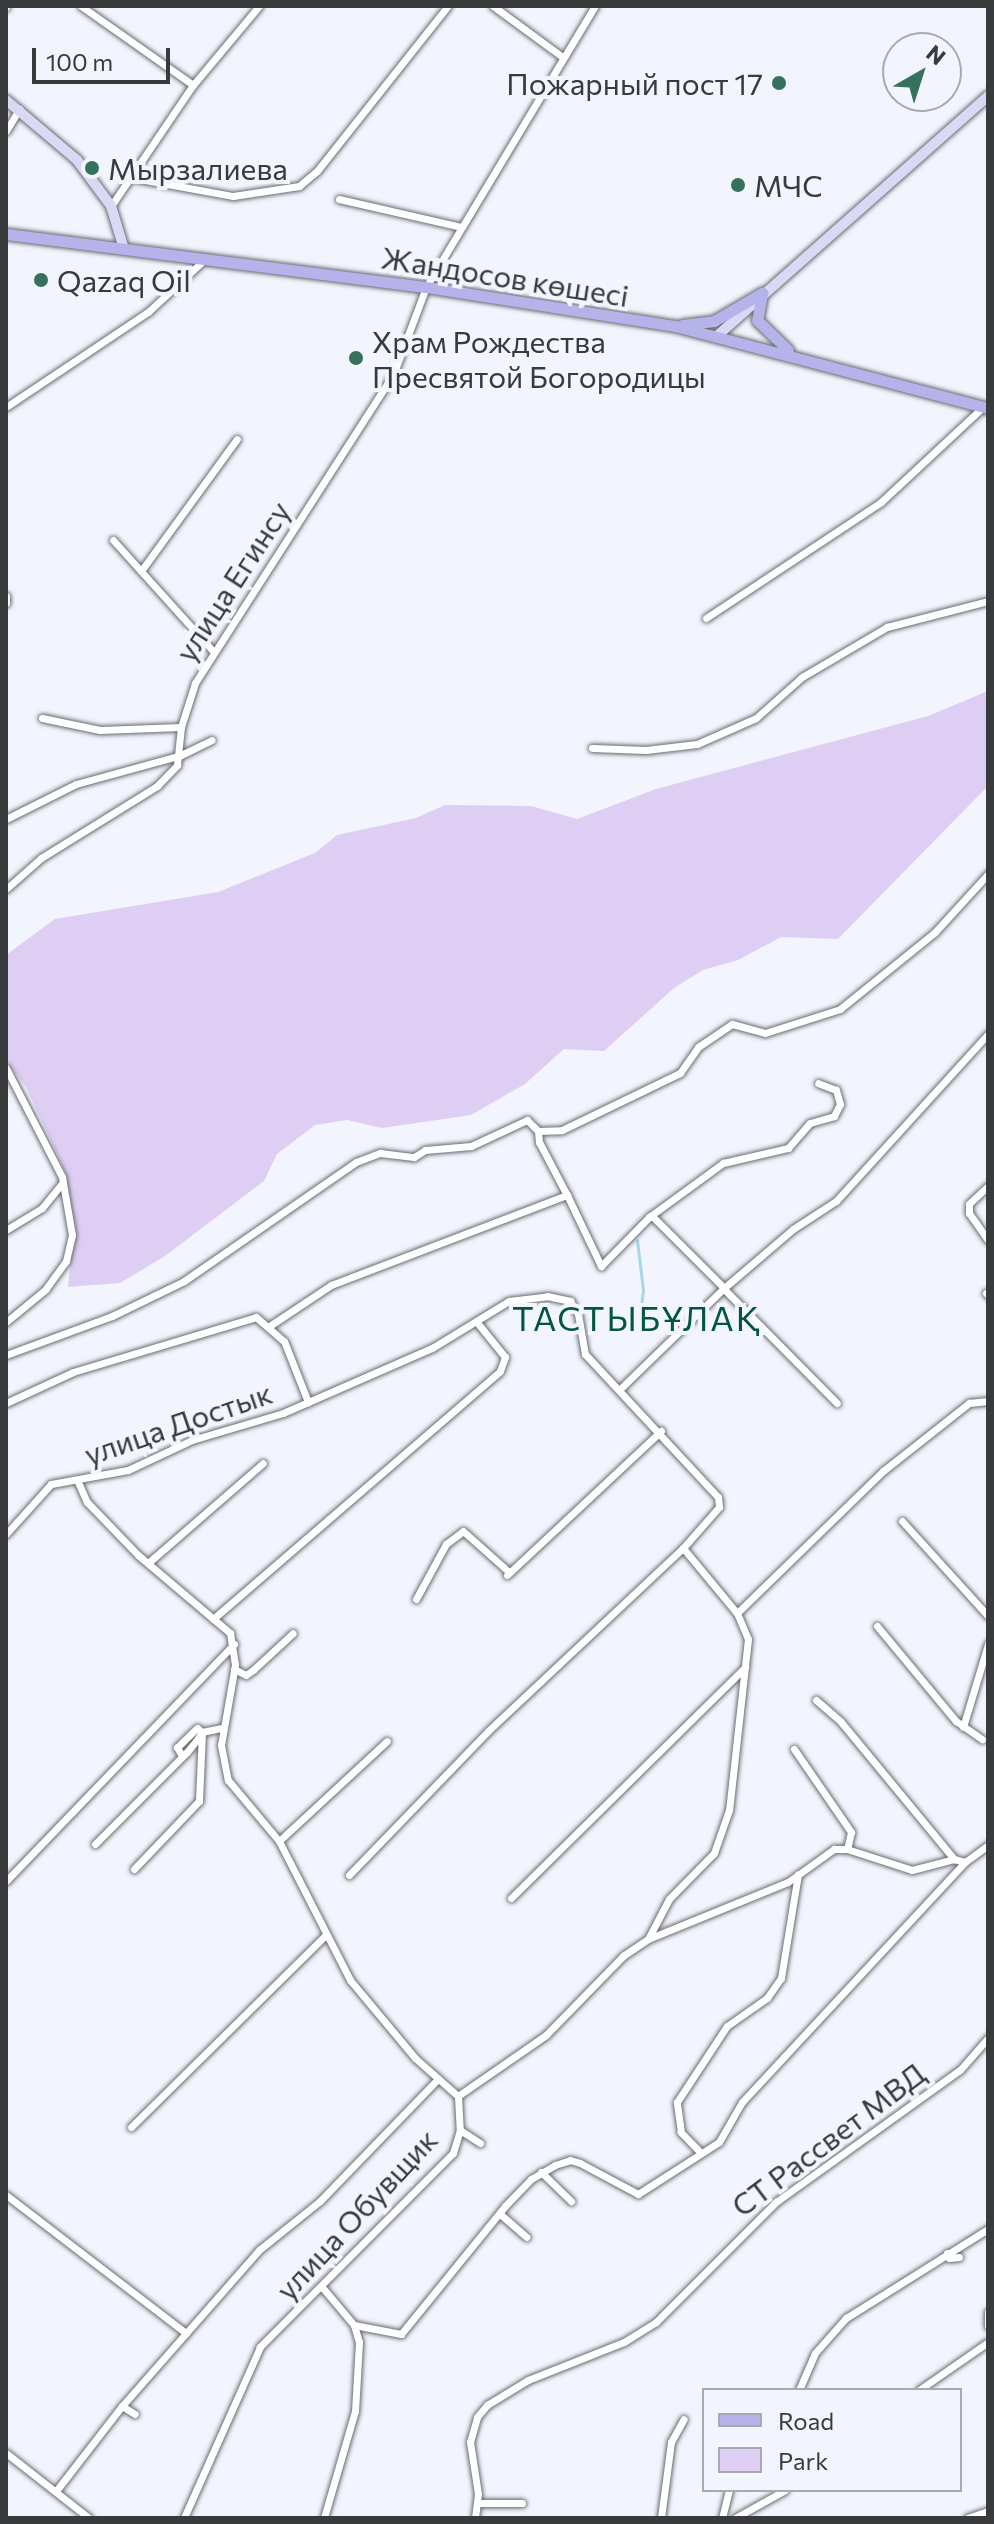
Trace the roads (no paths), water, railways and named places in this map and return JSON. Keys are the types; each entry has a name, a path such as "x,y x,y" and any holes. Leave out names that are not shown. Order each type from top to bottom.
{"main road":[{"path":"717,336 988,96"},
{"path":"6,100 77,160 111,206 124,249"},
{"name":"Жандосов көшесі","path":"6,234 426,287 675,326 792,353 985,408"},
{"path":"675,326 714,321 762,293"},
{"path":"762,293 756,309 762,329 792,353"}],"street":[{"path":"81,6 193,85"},
{"path":"111,206 193,85 259,6"},
{"path":"129,177 233,196 299,186 317,171 448,6"},
{"path":"493,6 561,56"},
{"name":"улица Егинсу","path":"181,755 181,727 213,651 393,375 426,287 561,56 595,6"},
{"path":"6,131 19,109"},
{"path":"339,199 461,227"},
{"path":"6,407 148,312 204,260"},
{"path":"706,618 881,502 985,408"},
{"path":"141,571 237,439"},
{"path":"113,540 213,651"},
{"path":"6,596 6,603"},
{"path":"592,748 646,750 697,744 756,718 802,677 887,627 988,601"},
{"path":"42,718 100,730 181,727"},
{"path":"6,819 76,784 181,755 212,740"},
{"path":"6,889 41,858 157,786 181,755"},
{"path":"538,1131 562,1130 673,1077 709,1037 732,1024 765,1033 840,1009 935,932 988,874"},
{"path":"349,1875 488,1731 683,1548 719,1502 621,1388 724,1289 793,1229 836,1201 988,1034"},
{"path":"6,1068 63,1182 72,1235 66,1261 46,1289 6,1322"},
{"path":"6,1355 112,1316 184,1281 318,1193 356,1162 380,1153 414,1157 425,1150 471,1146 527,1120 538,1131 542,1150 601,1266 652,1216 723,1163 788,1148 810,1123 834,1116 838,1093 818,1083"},
{"path":"6,1230 42,1208 63,1182"},
{"path":"988,1186 969,1204 969,1213 988,1240"},
{"path":"271,1325 331,1285 567,1195"},
{"path":"652,1216 837,1403"},
{"name":"улица Достык","path":"6,1534 51,1484 78,1482 128,1470 192,1440 308,1402 432,1348 517,1299 570,1301 578,1314 585,1354 621,1388"},
{"path":"6,1403 73,1372 159,1343 256,1317 271,1325 284,1341 308,1402"},
{"path":"213,1619 500,1371 505,1357 476,1321"},
{"path":"737,1613 883,1471 969,1403 988,1401"},
{"path":"416,1599 446,1544 463,1531 508,1574 661,1431"},
{"path":"148,1563 263,1463"},
{"path":"78,1482 87,1502 148,1563 230,1633 234,1644 234,1669 221,1728 228,1780 279,1841 324,1937 368,2003 438,2079 458,2096 540,2041 623,1956 648,1939 798,1874 822,1854 847,1849 912,1870 954,1859 965,1862"},
{"path":"902,1521 988,1616"},
{"path":"648,1939 669,1899 720,1842 729,1810 748,1639 737,1613 683,1548"},
{"path":"877,1626 963,1727 982,1739"},
{"path":"234,1669 246,1675 293,1633"},
{"path":"6,1881 234,1644"},
{"path":"963,1727 988,1644"},
{"path":"511,1898 745,1667"},
{"path":"816,1700 841,1722 954,1859"},
{"path":"95,1844 202,1732 221,1728"},
{"path":"134,1869 199,1801 202,1732"},
{"path":"279,1841 387,1741"},
{"path":"794,1749 851,1832 847,1849"},
{"path":"354,2325 401,2334 500,2214 541,2172 570,2160 638,2194 719,2142 742,2102 965,1862 988,1845"},
{"path":"701,2153 681,2132 677,2102 727,2026 767,1998 781,1978 798,1874"},
{"path":"131,2127 324,1937"},
{"name":"СТ Рассвет МВД","path":"475,2518 478,2503 470,2442 477,2417 487,2405 528,2380 624,2342 656,2322 776,2202 960,2070 988,2038"},
{"path":"56,2491 122,2406 259,2250 320,2201 438,2079"},
{"name":"улица Обувщик","path":"184,2518 254,2357 453,2153 460,2130 458,2096"},
{"path":"460,2130 480,2143"},
{"path":"541,2172 571,2201"},
{"path":"6,2195 186,2333"},
{"path":"500,2214 526,2237"},
{"path":"800,2388 815,2353 846,2318 988,2229"},
{"path":"947,2253 949,2258 959,2257"},
{"path":"322,2287 354,2325 357,2400 324,2518"},
{"path":"988,2312 988,2326"},
{"path":"922,2388 988,2342"},
{"path":"122,2406 135,2414"},
{"path":"661,2518 671,2442 684,2419"},
{"path":"6,2453 89,2518"},
{"path":"722,2518 728,2492"},
{"path":"735,2518 781,2492"},
{"path":"478,2503 522,2503"},
{"path":"967,2518 988,2511"}],"waterway":[{"path":"637,1240 643,1290 639,1322"}],"place":[{"name":"Пожарный пост 17","path":"779,83"},
{"name":"Мырзалиева","path":"92,168"},
{"name":"МЧС","path":"738,185"},
{"name":"Qazaq Oil","path":"41,280"},
{"name":"Храм Рождества Пресвятой Богородицы","path":"356,358"}],"district":[{"name":"ТАСТЫБҰЛАҚ","path":"637,1318"}]}
